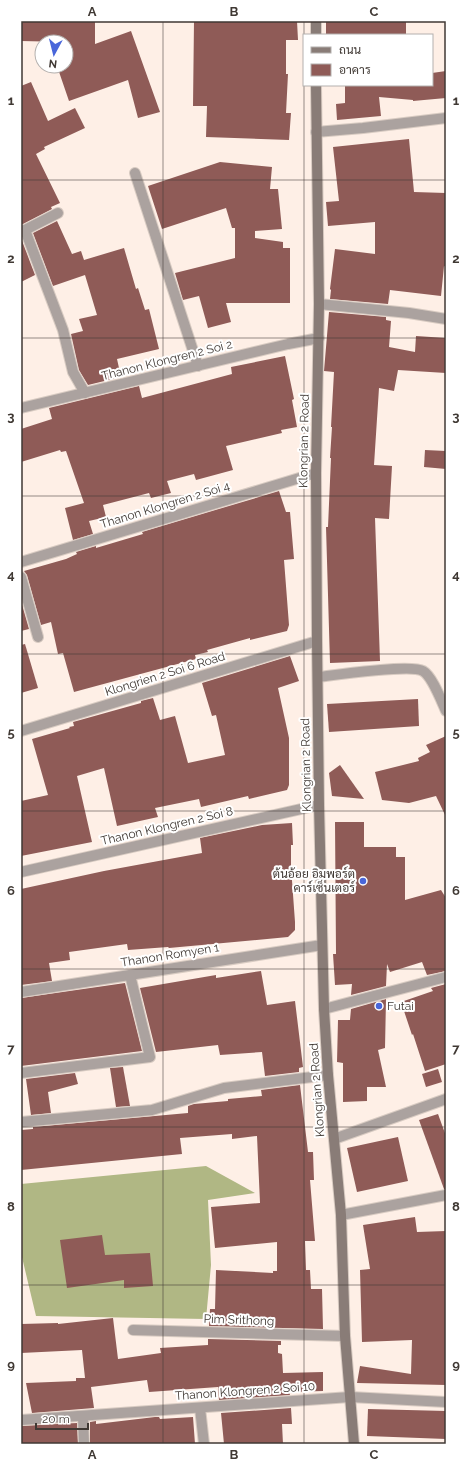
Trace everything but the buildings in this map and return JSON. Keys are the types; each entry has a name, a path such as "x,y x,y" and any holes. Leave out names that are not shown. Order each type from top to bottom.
{"street":[{"path":"316,21 316,34"},
{"name":"Klongrian 2 Road","path":"316,86 319,304 316,473 317,642 322,945 328,1075 341,1214 345,1336 354,1444"},
{"path":"316,132 446,118"},
{"path":"135,173 198,366"},
{"path":"58,213 23,231 63,330 73,372 85,393"},
{"path":"319,304 409,313 446,319"},
{"name":"Thanon Klongren 2 Soi 2","path":"21,408 288,344 319,338"},
{"name":"Thanon Klongren 2 Soi 4","path":"21,562 316,473"},
{"path":"21,577 38,637"},
{"name":"Klongrien 2 Soi 6 Road","path":"21,731 317,642"},
{"path":"318,677 391,669 422,670 430,678 446,711"},
{"name":"Thanon Klongren 2 Soi 8","path":"21,872 319,805"},
{"name":"Thanon Romyen 1","path":"21,992 322,945"},
{"path":"21,1073 150,1057 130,975"},
{"path":"324,1008 446,977"},
{"path":"21,1122 152,1110 224,1088 328,1075"},
{"path":"334,1139 446,1099"},
{"path":"341,1214 446,1195"},
{"name":"Pim Srithong","path":"132,1330 345,1336"},
{"name":"Thanon Klongren 2 Soi 10","path":"21,1420 350,1397 446,1402"},
{"path":"200,1408 204,1444"},
{"path":"83,1416 84,1444"}],"green space":[{"path":"206,1166 255,1193 208,1200 211,1265 206,1319 36,1316 21,1253 21,1184"}],"place":[{"name":"ต้นอ้อย อิมพอร์ต คาร์เซ็นเตอร์","path":"363,881"},
{"name":"Futai","path":"379,1006"}]}
